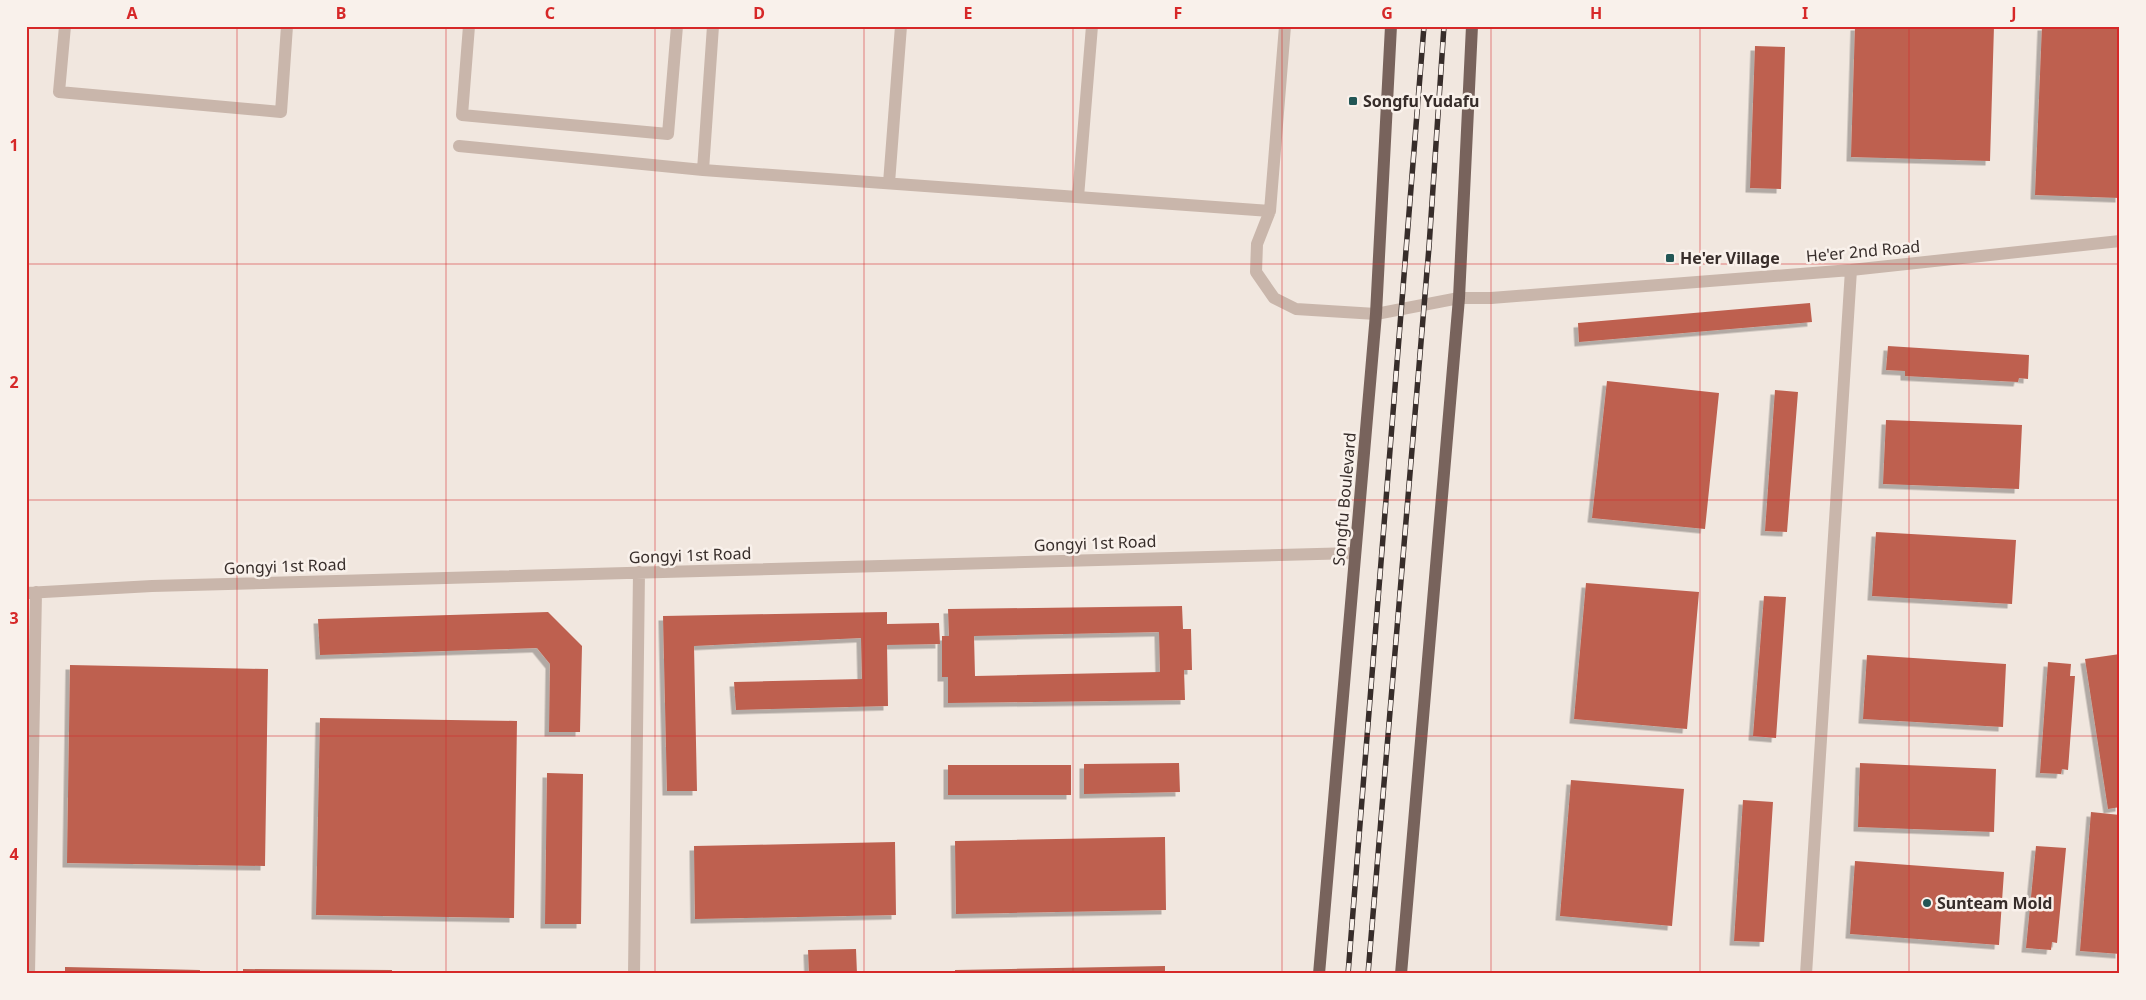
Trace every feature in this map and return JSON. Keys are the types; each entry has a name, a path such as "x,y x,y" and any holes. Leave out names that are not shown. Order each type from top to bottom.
{"main road":[{"name":"Songfu Boulevard","path":"1319,974 1376,314 1391,26"},
{"path":"1401,974 1459,298 1472,26"}],"street":[{"path":"65,26 60,92 281,112 287,26"},
{"path":"469,26 462,115 668,134 677,26"},
{"path":"703,170 714,26"},
{"path":"889,184 901,26"},
{"path":"1078,197 1092,26"},
{"name":"He'er 2nd Road","path":"1284,26 1270,211 1257,244 1256,272 1274,298 1296,309 1376,314 1459,298 1851,270 2120,241"},
{"path":"460,146 703,170 1270,211"},
{"path":"1806,974 1851,270"},
{"name":"Gongyi 1st Road","path":"31,592 162,586 1355,553"},
{"path":"634,974 640,572"},
{"path":"29,974 31,592"}],"building":[{"path":"1855,26 1994,26 1990,161 1851,157"},
{"path":"2042,26 2120,26 2120,198 2035,195"},
{"path":"1755,46 1785,47 1781,189 1750,188"},
{"path":"1810,303 1812,322 1579,342 1578,323"},
{"path":"1888,346 2029,355 2028,379 2019,378 2018,382 1905,376 1905,371 1886,370"},
{"path":"1607,381 1719,393 1705,529 1592,518"},
{"path":"1775,390 1798,392 1787,532 1765,531"},
{"path":"1886,420 2022,425 2019,489 1883,484"},
{"path":"1876,532 2016,540 2012,604 1872,596"},
{"path":"1586,583 1699,592 1687,729 1574,719"},
{"path":"1764,596 1786,597 1776,738 1753,736"},
{"path":"1182,606 1183,629 1191,629 1192,670 1184,670 1185,700 948,703 948,677 942,677 942,636 949,636 948,609","holes":["1159,632 1160,672 975,676 974,636"]},
{"path":"548,612 582,646 580,732 549,732 550,664 537,648 320,655 318,619"},
{"path":"887,612 887,624 939,623 940,644 887,645 888,706 736,710 734,682 862,679 861,638 694,646 697,791 667,791 663,616"},
{"path":"2120,654 2120,807 2108,809 2085,659"},
{"path":"1867,655 2006,664 2003,727 1863,719"},
{"path":"2048,662 2071,664 2070,676 2075,676 2068,770 2062,769 2061,774 2040,773"},
{"path":"70,665 268,669 265,866 67,863"},
{"path":"320,718 517,721 514,918 316,915"},
{"path":"1179,763 1180,792 1084,794 1084,764"},
{"path":"1860,763 1996,769 1994,832 1858,827"},
{"path":"948,765 1071,765 1071,795 948,795"},
{"path":"547,773 583,774 581,924 545,924"},
{"path":"1571,780 1684,789 1672,926 1560,916"},
{"path":"1743,800 1773,802 1764,942 1734,941"},
{"path":"2091,812 2120,815 2120,954 2080,951"},
{"path":"1165,837 1166,910 956,914 955,841"},
{"path":"895,842 896,915 695,919 694,846"},
{"path":"2036,846 2066,848 2057,943 2052,942 2051,950 2026,948"},
{"name":"Sunteam Mold","path":"1855,861 2004,872 1999,945 1850,934"},
{"path":"856,949 857,974 809,974 808,950"},
{"path":"1165,966 1165,974 955,974 955,970"},
{"path":"65,967 200,970 200,974 65,974"},
{"path":"243,969 392,970 392,974 243,974"}],"railway":[{"path":"1348,974 1424,26"},
{"path":"1368,974 1429,247 1444,26"}],"place":[{"name":"Songfu Yudafu","path":"1353,101"},
{"name":"He'er Village","path":"1670,258"},
{"name":"Sunteam Mold","path":"1927,903"}]}
